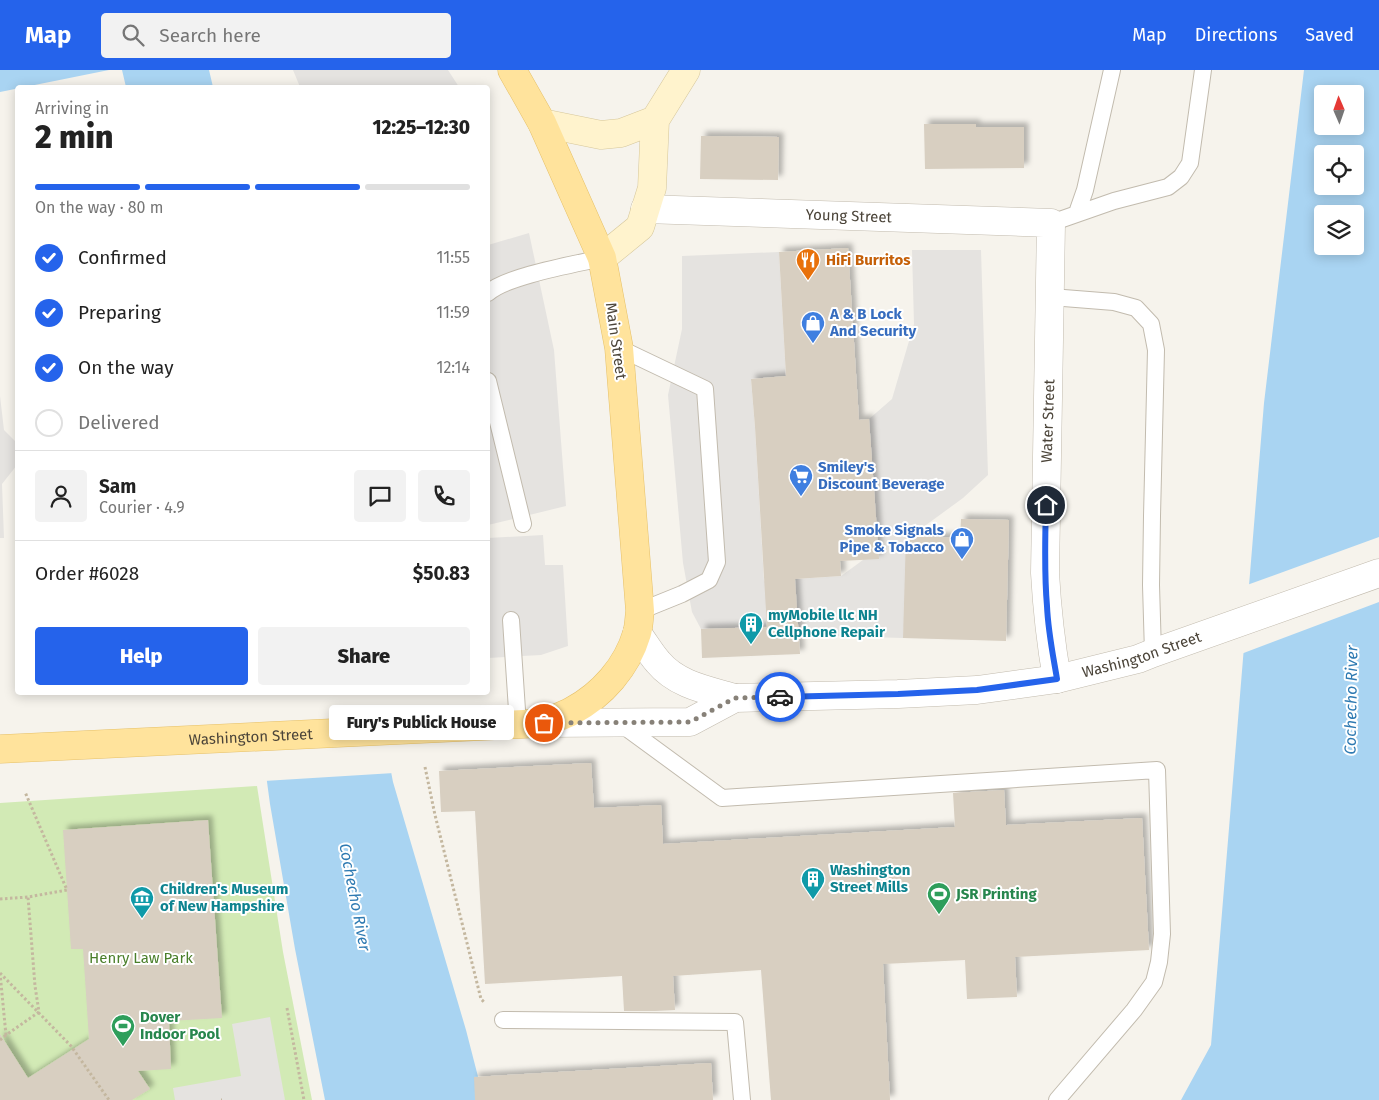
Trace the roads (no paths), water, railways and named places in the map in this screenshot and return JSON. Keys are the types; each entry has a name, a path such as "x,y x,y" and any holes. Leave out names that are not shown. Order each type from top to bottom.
{"main road":[{"name":"Main Street","path":"512,70 542,123 602,258 619,348 638,622 627,657 613,679 595,696 572,711 530,724"},
{"path":"602,258 640,227 652,188 656,120 686,70"},
{"path":"542,123 601,135 621,132 656,120"},
{"name":"Washington Street","path":"0,749 530,724"}],"street":[{"name":"Young Street","path":"645,210 1051,223"},
{"name":"Water Street","path":"1051,223 1045,573 1049,626 1057,679"},
{"name":"Washington Street","path":"530,724 690,722 735,698 977,690 1057,679 1138,659 1379,573"},
{"path":"638,622 658,662 674,677 690,685 735,698"}],"lane":[{"path":"1077,213 1085,190 1112,70"},
{"path":"1051,223 1114,201 1168,187 1181,177 1190,163 1203,70"},
{"path":"490,291 511,281 602,258"},
{"path":"1051,297 1114,302 1136,308 1150,324 1156,350 1151,585 1153,653"},
{"path":"619,348 705,389 717,562 709,580 682,594 638,622"},
{"path":"490,389 523,524"},
{"path":"511,620 530,724"},
{"path":"620,722 722,798 1157,770 1162,934 1159,962 1154,982 1134,1010 1057,1100"},
{"path":"503,1020 735,1022 742,1100"}],"water":[{"path":"0,70 109,70 35,85 15,85 15,89 0,92"},
{"path":"122,70 209,70 213,85 126,85"},
{"name":"Cochecho River","path":"1304,70 1379,70 1379,1100 1181,1100 1211,1045 1264,403"},
{"name":"Cochecho River","path":"255,695 376,695 393,782 466,1030 484,1100 325,1100 295,949 270,804"}],"place":[{"name":"HiFi Burritos","path":"808,281"},
{"name":"A & B Lock And Security","path":"813,344"},
{"name":"Smiley's Discount Beverage","path":"801,497"},
{"name":"Smoke Signals Pipe & Tobacco","path":"962,560"},
{"name":"myMobile llc NH Cellphone Repair","path":"751,645"},
{"name":"Fury's Publick House","path":"544,723"},
{"name":"Washington Street Mills","path":"813,900"},
{"name":"JSR Printing","path":"939,915"},
{"name":"Children's Museum of New Hampshire","path":"142,919"},
{"name":"Dover Indoor Pool","path":"123,1047"}],"park label":[{"name":"Henry Law Park","path":"141,958"}]}
